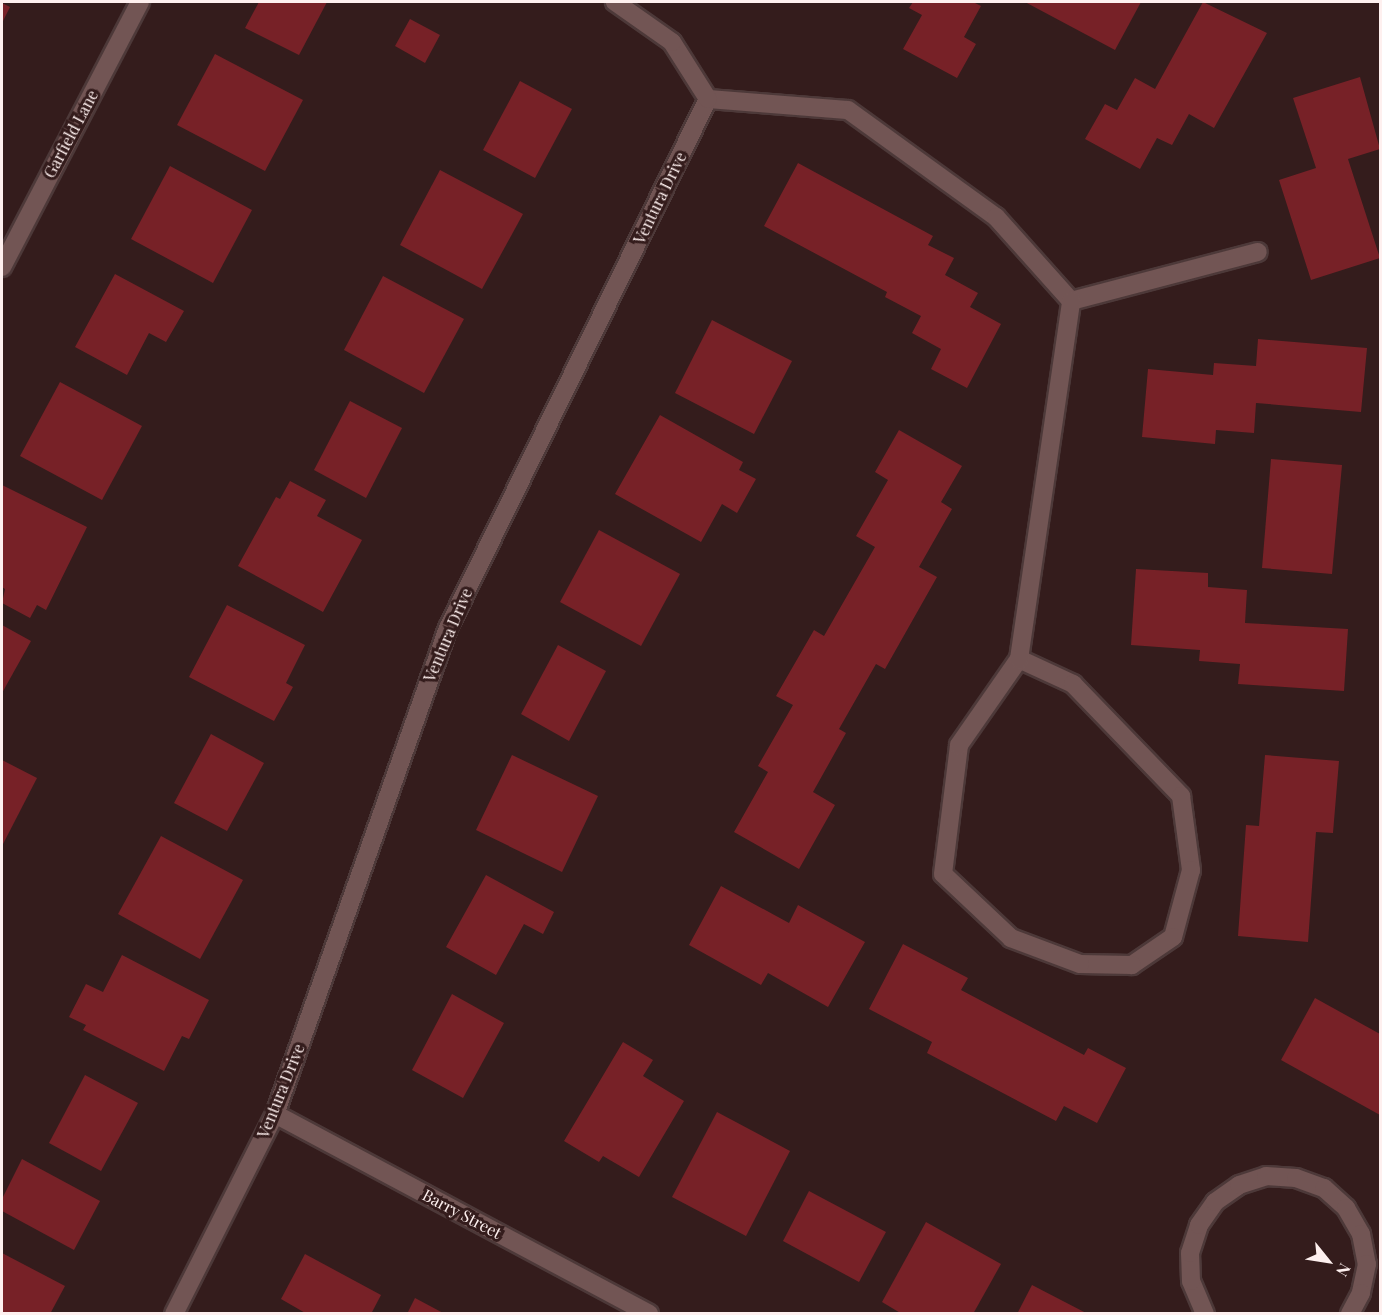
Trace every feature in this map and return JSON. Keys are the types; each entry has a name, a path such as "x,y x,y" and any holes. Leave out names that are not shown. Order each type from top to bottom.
{"street":[{"name":"Garfield Lane","path":"2,267 140,2"},
{"path":"615,2 672,42 708,99 848,110 996,218 1071,301"},
{"name":"Ventura Drive","path":"174,1314 276,1114 448,628 708,99"},
{"path":"1071,301 1258,252"},
{"path":"1019,659 1073,684 1182,796 1191,870 1173,936 1132,965 1080,964 1011,938 943,874 959,746 1019,659 1071,301"},
{"name":"Barry Street","path":"276,1114 649,1314"},
{"path":"1205,1314 1191,1281 1191,1252 1199,1225 1215,1202 1239,1185 1266,1176 1296,1178 1324,1188 1347,1208 1361,1234 1367,1264 1361,1293 1350,1314"}],"building":[{"path":"259,2 327,2 299,55 245,28"},
{"path":"913,2 973,2 981,6 964,37 976,44 957,78 903,49 922,15 909,8"},
{"path":"1025,2 1141,2 1115,50"},
{"path":"1203,2 1267,33 1214,128 1189,114 1172,145 1157,138 1140,169 1085,139 1105,104 1117,110 1135,78 1155,89"},
{"path":"2,3 10,7 2,23"},
{"path":"410,19 440,35 425,63 395,46"},
{"path":"215,54 303,100 265,171 177,125"},
{"path":"1360,77 1380,149 1348,159 1380,258 1311,280 1279,180 1316,168 1293,98"},
{"path":"520,81 572,109 535,178 483,150"},
{"path":"798,163 933,236 928,245 954,258 945,275 978,293 970,307 1001,324 967,388 931,369 941,349 912,333 921,316 885,297 887,292 764,226"},
{"path":"170,166 252,210 213,283 131,239"},
{"path":"440,170 523,214 482,289 400,245"},
{"path":"115,274 184,311 166,342 149,333 127,375 75,347"},
{"path":"383,276 464,319 424,393 344,350"},
{"path":"712,320 792,361 754,434 675,393"},
{"path":"1258,339 1367,348 1361,412 1256,403 1254,433 1216,430 1215,444 1142,437 1148,369 1213,375 1214,363 1256,366"},
{"path":"60,382 142,426 102,500 20,456"},
{"path":"350,401 402,428 366,498 314,470"},
{"path":"660,415 743,462 739,470 756,479 737,513 722,504 701,542 615,494"},
{"path":"899,430 962,466 941,502 952,509 919,567 937,577 885,669 876,664 839,729 846,733 813,792 835,805 799,869 734,832 768,772 758,766 793,705 776,696 814,630 824,636 875,547 856,536 888,480 875,472"},
{"path":"1271,459 1342,465 1332,574 1262,568"},
{"path":"290,481 326,500 317,516 362,540 323,612 238,566 276,497 280,499"},
{"path":"2,485 87,527 46,610 37,605 30,618 2,603 5,589 2,587"},
{"path":"599,530 680,574 641,646 560,602"},
{"path":"1136,569 1208,573 1208,587 1247,590 1245,623 1348,629 1344,691 1238,684 1240,664 1199,661 1200,650 1131,645"},
{"path":"227,605 305,645 286,683 293,687 274,721 189,677"},
{"path":"2,625 31,641 2,693"},
{"path":"558,645 606,671 569,741 521,714"},
{"path":"211,734 264,763 227,831 174,803"},
{"path":"512,755 598,796 562,872 476,830"},
{"path":"1265,755 1339,761 1333,833 1316,832 1308,942 1238,936 1246,825 1259,826"},
{"path":"2,760 37,778 2,846"},
{"path":"161,836 243,880 200,959 118,914"},
{"path":"486,875 554,912 543,934 524,924 496,975 446,947"},
{"path":"721,886 789,923 798,905 865,942 828,1007 768,973 761,985 689,945"},
{"path":"903,944 968,978 961,990 1084,1055 1088,1048 1126,1068 1097,1123 1064,1106 1056,1121 927,1053 932,1042 869,1009"},
{"path":"122,955 209,1000 189,1039 182,1036 164,1071 83,1030 86,1025 69,1017 86,984 103,992"},
{"path":"452,994 504,1023 463,1098 412,1070"},
{"path":"1315,998 1380,1034 1380,1115 1281,1060"},
{"path":"623,1042 653,1060 643,1076 684,1101 639,1177 603,1156 599,1162 564,1141"},
{"path":"85,1075 138,1103 101,1171 49,1143"},
{"path":"717,1112 790,1151 746,1236 672,1197"},
{"path":"22,1159 100,1201 74,1250 2,1211 2,1199"},
{"path":"809,1191 886,1232 859,1282 783,1241"},
{"path":"926,1222 1001,1264 973,1314 902,1314 882,1302"},
{"path":"2,1253 65,1286 50,1314 2,1314"},
{"path":"305,1254 381,1295 371,1314 307,1314 281,1299"},
{"path":"1032,1285 1088,1314 1017,1314"},
{"path":"415,1298 445,1314 407,1314"}]}
